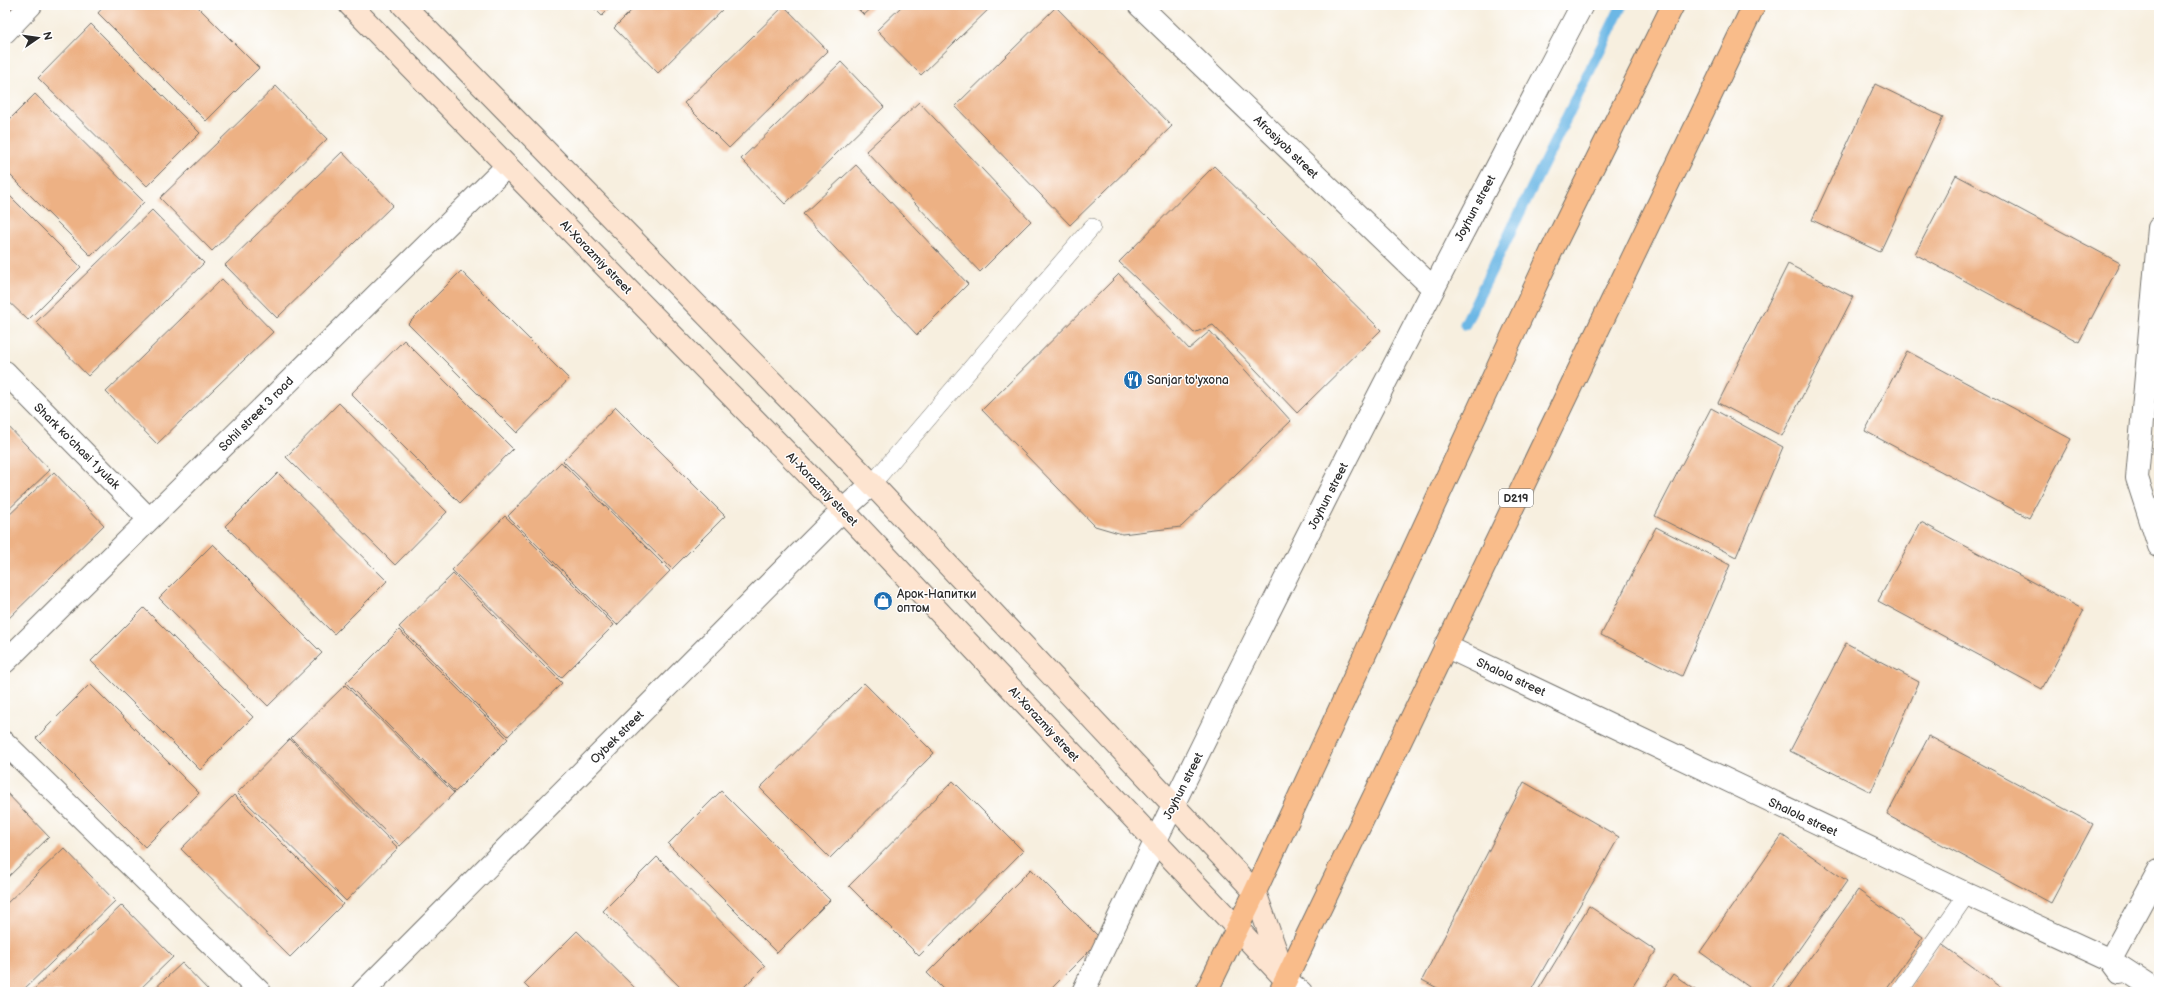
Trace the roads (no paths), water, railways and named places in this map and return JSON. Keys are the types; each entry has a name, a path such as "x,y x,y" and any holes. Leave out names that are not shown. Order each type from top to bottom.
{"main road":[{"name":"Al-Xorazmiy street","path":"350,5 843,510 1154,841 1238,928 1289,988"},
{"path":"403,5 872,484 1255,892 1289,988"},
{"path":"1206,992 1255,892 1550,255 1673,5"},
{"name":"D219","path":"1289,988 1445,646 1754,5"}],"street":[{"path":"5,32 31,5"},
{"name":"Afrosiyob street","path":"1139,5 1433,288"},
{"name":"Joyhun street","path":"1083,992 1154,841 1433,288 1582,5"},
{"name":"Sohil street 3 road","path":"5,662 507,166"},
{"path":"2159,228 2137,478 2159,546"},
{"name":"Shark ko'chasi 1 yulak","path":"5,372 150,519"},
{"name":"Oybek street","path":"363,992 843,510 872,484"},
{"name":"Shalola street","path":"1445,646 1967,894 2110,960 2159,992"},
{"path":"5,743 260,992"},
{"path":"2134,992 2110,960 2159,870"}],"lane":[{"path":"872,484 1092,227"},
{"path":"1899,992 1967,894"}],"waterway":[{"path":"1465,324 1622,5"}],"place":[{"name":"Sanjar to'yxona","path":"1133,380"},
{"name":"Арок-Напитки оптом","path":"883,601"}]}
